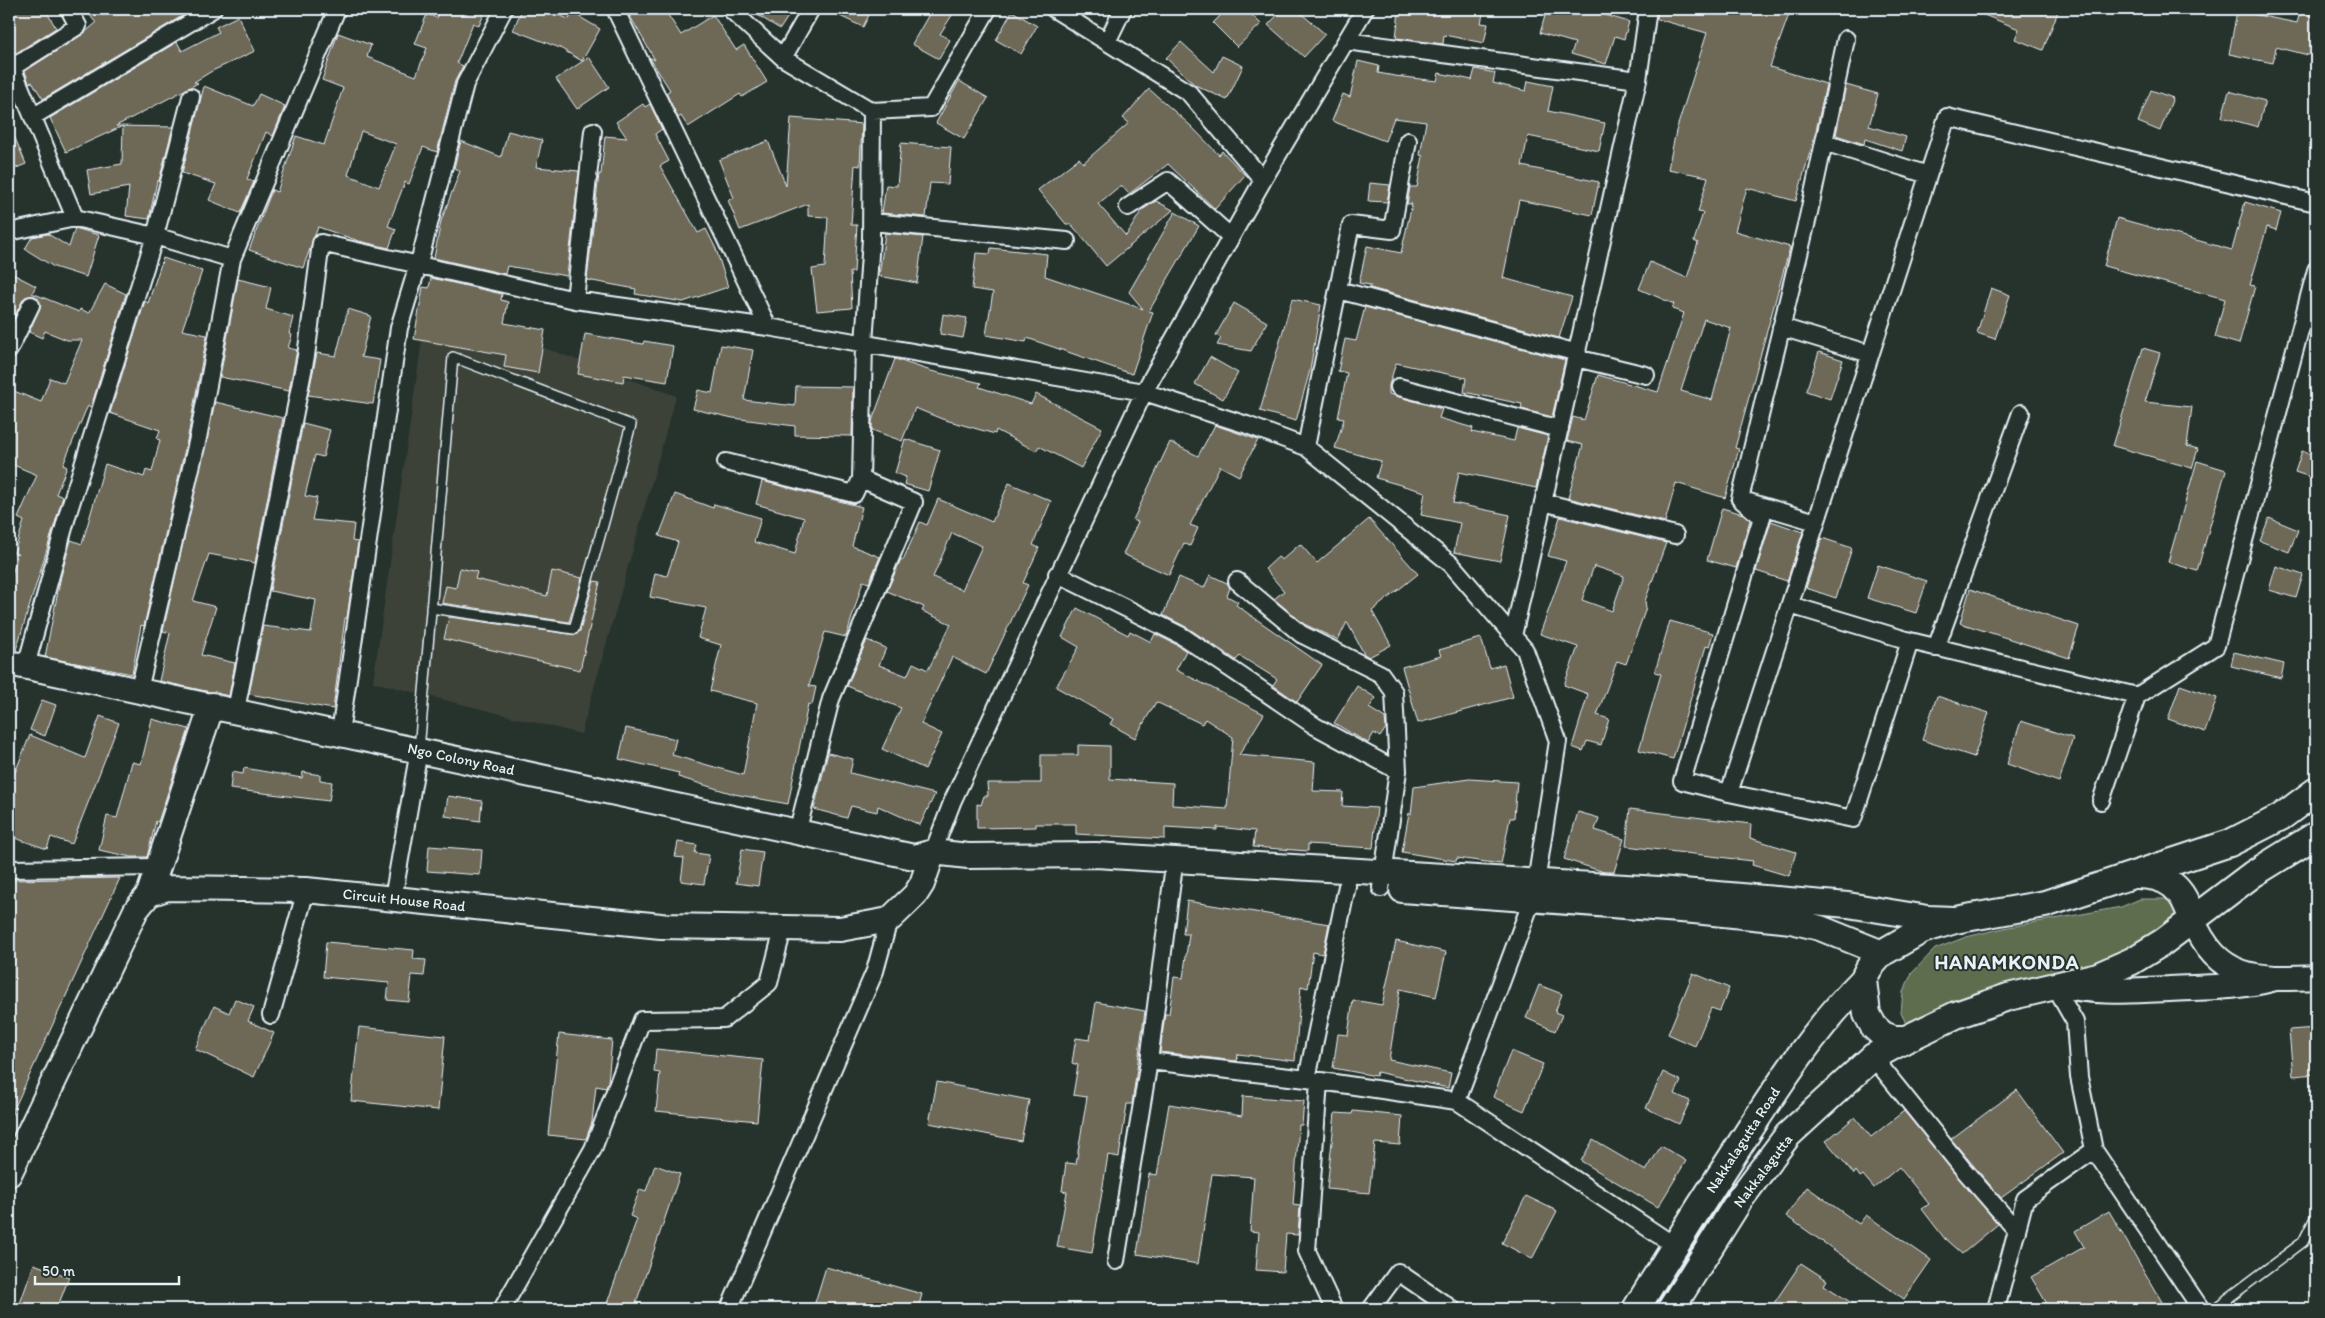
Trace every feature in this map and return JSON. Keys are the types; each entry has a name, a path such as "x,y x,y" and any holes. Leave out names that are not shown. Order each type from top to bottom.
{"main road":[{"path":"1882,953 1922,930 1955,920 2046,904 2230,843 2281,817 2316,791"},
{"name":"Nakkalagutta","path":"1671,1309 1764,1166 1788,1135 1874,1057 1906,1038 1956,1015 2008,997 2098,976 2132,961 2163,942 2253,874 2316,835"},
{"path":"2132,875 2153,875 2172,884 2186,899 2192,919"},
{"name":"Nakkalagutta Road","path":"1636,1309 1798,1057 1834,1010 1863,980 1869,968 1882,953"},
{"path":"1863,980 1867,1014 1874,1027 1888,1037 1906,1038"}],"street":[{"path":"70,9 78,26 11,63 75,218"},
{"path":"34,116 212,9"},
{"path":"139,690 198,438 232,259 337,9"},
{"path":"340,733 399,328 418,264 465,84 504,9"},
{"path":"615,9 768,327"},
{"path":"730,9 784,58 872,111 931,108 988,9"},
{"path":"784,58 811,9"},
{"path":"1054,9 1189,93 1263,180"},
{"path":"1107,42 1123,9"},
{"path":"729,1309 875,971 889,920 915,895 925,859 1144,392 1263,180 1365,9"},
{"path":"1513,636 1638,80 1648,9"},
{"path":"1740,499 1824,142 1846,39"},
{"path":"1346,41 1638,80"},
{"path":"17,664 68,513 155,236 191,97"},
{"path":"726,462 854,494 861,479 864,344 872,222 872,111"},
{"path":"1729,793 1947,117 2316,203"},
{"path":"575,300 593,131"},
{"path":"1306,447 1351,225 1392,230 1408,141"},
{"path":"1824,142 1928,175"},
{"path":"1128,207 1168,181 1231,237"},
{"path":"9,232 75,218 155,236 232,259"},
{"path":"872,222 1067,241"},
{"path":"236,710 306,356 321,243 575,300 768,327 1144,392 1247,425 1306,447 1452,564 1525,650 1558,742 1534,892 1457,1101"},
{"path":"2101,801 2137,696 2216,646 2316,270"},
{"path":"1338,290 1646,375"},
{"path":"9,350 31,305"},
{"path":"1781,327 1870,354"},
{"path":"1399,387 1560,429"},
{"path":"1936,648 2021,414"},
{"path":"798,833 831,699 914,502 861,479"},
{"path":"1740,499 1816,522"},
{"path":"1740,499 1762,517 1682,781 1729,793 1853,819 1910,641"},
{"path":"1543,502 1676,535"},
{"path":"1057,574 1182,636 1315,726 1398,771"},
{"path":"1238,581 1301,634 1382,674 1394,692 1398,771 1382,880"},
{"path":"1790,605 1936,648 2137,696"},
{"name":"Ngo Colony Road","path":"17,664 925,859"},
{"path":"9,1174 136,910 149,894 212,705"},
{"path":"392,899 419,750"},
{"path":"925,859 968,856 1096,855 1534,892 1694,912 1791,921 1820,928 1882,953"},
{"path":"925,859 993,870 1173,873 1347,886 1382,880"},
{"path":"9,869 158,867"},
{"path":"1116,1262 1149,1061 1173,873"},
{"path":"1334,1309 1307,1251 1313,1080 1347,886"},
{"name":"Circuit House Road","path":"149,894 167,888 306,890 661,926 840,929 889,920"},
{"path":"1534,892 1659,889 1848,905 1928,918 1955,920"},
{"path":"271,1015 306,890"},
{"path":"2192,919 2200,939 2213,956 2231,969 2251,977 2272,980"},
{"path":"502,1309 594,1149 642,1020 724,1020 770,983 783,929"},
{"path":"2058,986 2081,990 2132,990 2232,986 2272,980 2316,977"},
{"path":"2058,986 2075,1022 2079,1077 2094,1150 2202,1308"},
{"path":"1874,1057 1963,1169 2017,1231"},
{"path":"1149,1061 1313,1080 1457,1101 1675,1246"},
{"path":"1996,1309 2026,1199 2094,1150"},
{"path":"1371,1309 1398,1272 1452,1309"}],"lane":[{"path":"419,750 431,608 453,356 631,425 574,629 431,608"},
{"path":"2202,1308 2303,1242 2316,1216"}],"shaded area":[{"path":"427,305 676,396 581,734 373,682"}],"green space":[{"path":"2140,899 2168,899 2183,912 2155,942 1908,1029 1901,1012 1903,992 1912,973 1935,949 1966,937 2004,928 2121,907"}],"building":[{"path":"9,9 45,9 56,28 16,53 9,50"},
{"path":"85,9 194,9 43,99 32,82 29,83 25,71 83,34 96,23"},
{"path":"439,9 486,9 479,26 473,23 457,63 463,66 455,81 437,152 423,147 409,184 405,182 388,226 396,229 389,248 359,241 318,227 303,268 249,250 272,190 277,192 296,136 324,145 343,88 322,80 338,33 371,45 367,57 416,76 427,48 415,44 427,14 437,18","holes":["361,131 396,144 379,187 348,175"]},
{"path":"522,9 542,9 569,19 573,13 600,29 582,61 560,48 513,30"},
{"path":"626,9 664,9 681,35 713,15 736,50 744,45 767,82 742,97 740,94 688,127 681,116 678,118 666,93 670,90 649,57 655,60"},
{"path":"748,9 793,9 780,29"},
{"path":"825,9 872,9 863,27"},
{"path":"932,9 956,9 940,34 950,40 939,59 912,44"},
{"path":"1227,9 1246,9 1261,24 1237,47 1213,23"},
{"path":"1283,9 1296,9 1325,34 1304,57 1268,25"},
{"path":"1410,9 1484,9 1481,23 1488,24 1484,43 1444,35 1443,44 1396,38 1399,11 1410,12"},
{"path":"1547,9 1585,9 1629,22 1624,39 1615,36 1606,64 1571,54 1575,43 1540,33"},
{"path":"1658,9 1791,9 1770,67 1826,84 1816,131 1796,201 1747,188 1735,231 1790,247 1735,448 1739,449 1725,498 1676,483 1665,522 1568,498 1583,445 1567,441 1573,417 1584,420 1598,375 1658,392 1684,313 1672,309 1674,304 1639,289 1650,262 1687,278 1698,243 1694,241 1703,213 1698,212 1708,177 1668,169 1676,131 1707,33 1657,19","holes":["1704,319 1731,328 1712,400 1681,391"]},
{"path":"1969,9 2059,9 2043,50 2015,39 2019,29"},
{"path":"1012,11 1037,26 1021,54 996,40"},
{"path":"2237,11 2297,23 2300,12 2316,16 2316,57 2276,47 2273,63 2229,54"},
{"path":"238,16 255,51 212,71 194,82 198,83 116,126 123,126 66,152 50,118 177,42 182,51 219,32 216,27"},
{"path":"1181,42 1214,72 1222,56 1243,66 1227,100 1195,85 1166,58"},
{"path":"589,57 609,87 577,109 556,79"},
{"path":"1358,61 1379,66 1378,73 1395,76 1437,81 1439,73 1472,80 1475,69 1495,73 1493,83 1526,91 1528,81 1553,86 1548,111 1605,123 1599,151 1528,136 1522,166 1599,182 1592,215 1519,200 1503,278 1572,297 1559,338 1370,288 1370,285 1359,283 1367,246 1401,253 1412,204 1407,204 1410,187 1417,187 1423,156 1420,155 1426,122 1394,118 1385,141 1332,121 1343,94 1350,97"},
{"path":"959,81 988,98 964,139 936,123"},
{"path":"1846,85 1878,94 1869,126 1906,137 1902,151 1865,139 1864,144 1836,135"},
{"path":"204,86 253,106 259,94 285,106 273,136 266,132 247,179 254,182 240,213 209,200 216,184 182,173"},
{"path":"1149,89 1191,126 1219,155 1222,151 1245,175 1215,209 1168,164 1129,194 1121,185 1098,204 1126,236 1142,210 1156,201 1173,210 1106,266 1071,224 1066,224 1038,190 1079,158 1083,163 1129,123 1123,118"},
{"path":"2151,90 2173,98 2160,131 2138,122"},
{"path":"2229,91 2265,101 2258,127 2222,117"},
{"path":"643,104 645,107 650,104 662,129 655,134 669,161 660,166 698,233 706,229 716,249 728,287 683,302 635,294 636,289 587,280 605,136 627,138 616,122"},
{"path":"791,118 862,124 860,166 855,165 851,225 857,225 854,272 850,272 852,308 817,311 812,269 825,267 828,217 808,216 808,204 740,230 728,200 734,198 719,160 768,141 786,186"},
{"path":"9,124 26,164 9,171"},
{"path":"123,126 173,127 159,181 157,181 149,219 126,216 129,187 91,194 87,170 122,164"},
{"path":"508,131 542,140 536,167 579,171 567,276 507,266 505,274 434,258 441,221 460,171 454,168 461,141 501,157"},
{"path":"901,143 951,147 948,184 930,183 926,217 882,213 886,185 897,186"},
{"path":"1370,183 1390,185 1387,202 1368,201"},
{"path":"2245,202 2281,213 2276,230 2267,227 2250,285 2255,286 2239,344 2215,337 2225,299 2104,266 2117,218 2232,250"},
{"path":"1175,212 1199,226 1149,311 1153,312 1132,374 1027,338 1026,342 986,335 993,292 972,289 976,253 990,254 991,248 1047,254 1045,276 1143,309 1129,292"},
{"path":"75,228 99,235 86,277 54,267 25,249 32,237 48,234 69,247"},
{"path":"885,233 923,237 917,283 879,276"},
{"path":"163,258 202,271 182,330 207,335 188,436 144,626 141,625 132,674 45,657 61,576 71,540 82,544 105,464 144,477 146,470 152,472 160,440 157,439 160,430 110,413 145,301 148,303"},
{"path":"9,272 36,286 32,293 79,312 80,309 89,313 105,284 126,294 91,407 88,406 85,412 63,465 67,467 56,494 63,497 16,650 9,650 9,584 18,554 14,553 24,521 18,518 37,475 9,463 9,389 41,402 50,378 64,383 82,340 67,340 45,331 42,338 29,332 41,305 35,296 25,297 12,320 9,318"},
{"path":"431,278 502,294 501,300 508,302 504,323 545,330 538,373 504,367 506,355 414,339 423,287 429,288"},
{"path":"238,279 271,287 266,309 293,317 289,334 292,335 288,348 297,350 289,391 220,377"},
{"path":"1991,288 2010,295 1995,339 1977,333"},
{"path":"1292,299 1321,305 1310,370 1296,421 1260,411"},
{"path":"1234,303 1267,322 1251,351 1217,345 1221,338 1216,335"},
{"path":"1365,307 1565,360 1552,417 1521,409 1522,404 1464,392 1466,378 1396,363 1389,385 1389,394 1442,409 1439,418 1473,428 1472,432 1514,441 1517,428 1548,436 1536,488 1459,472 1453,503 1510,515 1500,561 1454,552 1460,523 1421,515 1425,492 1376,478 1381,461 1335,448 1344,419 1338,418 1347,373 1338,371 1345,339 1356,341"},
{"path":"348,309 371,316 361,357 380,360 373,404 308,395 317,353 336,356"},
{"path":"943,314 967,318 963,338 940,334"},
{"path":"585,334 643,344 644,341 673,346 667,382 624,375 623,382 578,374"},
{"path":"721,345 753,350 744,400 795,406 796,386 853,387 852,436 795,435 795,426 733,418 693,409 698,390 712,393"},
{"path":"2143,348 2160,353 2145,402 2192,407 2187,446 2198,449 2192,468 2113,446"},
{"path":"1819,352 1843,360 1830,399 1806,391"},
{"path":"1210,357 1238,373 1223,399 1195,384"},
{"path":"895,359 931,371 981,383 979,387 1031,404 1036,394 1102,428 1081,468 1039,446 1036,451 996,430 995,434 942,419 915,408 902,441 872,430 872,421"},
{"path":"215,402 283,418 255,563 209,554 193,601 216,607 201,655 235,663 229,696 159,681 170,633 163,631"},
{"path":"303,423 330,430 323,457 315,455 305,496 317,498 312,520 354,524 352,541 358,542 347,618 345,618 333,709 249,694 263,626 311,632 316,600 270,591"},
{"path":"1215,425 1258,440 1239,476 1220,466 1190,525 1198,528 1190,546 1184,543 1169,575 1123,554 1138,522 1133,520 1170,442 1198,456"},
{"path":"905,439 940,450 928,491 904,484 906,477 895,473"},
{"path":"2302,451 2316,456 2316,479 2295,472"},
{"path":"2197,461 2226,470 2197,571 2168,562"},
{"path":"762,481 862,507 852,546 880,557 869,583 863,581 846,637 825,632 809,686 816,687 812,705 808,704 788,804 734,794 678,777 679,773 619,759 626,728 676,739 672,755 743,775 757,703 710,691 721,645 698,638 706,608 650,597 655,573 667,576 678,542 659,536 675,494 713,508 714,504 761,518 754,542 795,554 804,518 756,504"},
{"path":"1009,483 1051,501 1033,545 1039,548 1023,583 1028,585 986,674 952,657 921,724 942,734 925,769 882,749 901,708 847,686 867,640 886,648 879,665 907,676 913,663 928,670 951,624 922,611 924,607 887,591 920,522 927,525 938,499 992,522","holes":["952,533 982,546 962,590 933,577"]},
{"path":"1722,508 1743,514 1750,520 1736,568 1707,560"},
{"path":"1560,517 1666,543 1645,601 1646,608 1626,664 1617,661 1597,715 1609,719 1601,745 1587,741 1583,751 1572,747 1588,694 1564,685 1578,647 1540,634 1566,561 1548,556","holes":["1594,566 1624,576 1612,611 1582,600"]},
{"path":"2269,518 2298,530 2289,552 2260,541"},
{"path":"1369,519 1418,574 1372,611 1391,645 1369,657 1364,654 1347,622 1338,640 1304,624 1274,599 1284,591 1265,569 1278,557 1282,560 1300,544 1317,563"},
{"path":"1771,521 1803,532 1787,581 1756,571"},
{"path":"1822,538 1852,548 1836,598 1806,588"},
{"path":"1878,565 1927,581 1916,613 1867,598"},
{"path":"2276,566 2303,575 2296,598 2269,590"},
{"path":"460,568 477,572 475,579 547,596 552,571 582,578 569,622 442,603 446,586 456,588"},
{"path":"1210,575 1227,583 1230,588 1227,596 1238,602 1236,605 1322,665 1297,702 1273,685 1277,679 1240,656 1236,660 1188,628 1163,615 1179,577 1204,588"},
{"path":"594,581 600,582 580,670 444,639 449,617 576,635 580,631"},
{"path":"1970,589 2079,626 2069,658 1960,623"},
{"path":"1077,608 1128,635 1130,631 1151,642 1155,634 1177,645 1186,651 1176,670 1264,714 1239,755 1315,762 1313,791 1343,792 1342,806 1377,808 1373,848 1308,844 1308,851 1253,847 1255,831 1217,827 1217,830 1165,827 1165,839 1076,834 1076,824 1036,824 1036,827 977,828 977,804 981,805 984,796 988,796 987,783 1041,783 1041,755 1078,755 1078,745 1110,746 1110,779 1173,783 1172,805 1227,809 1233,737 1205,719 1202,724 1156,702 1135,738 1110,724 1113,719 1056,687 1079,647 1062,637"},
{"path":"1670,621 1713,633 1709,647 1706,646 1673,759 1639,750 1661,674 1655,672"},
{"path":"1481,638 1490,668 1504,664 1513,697 1418,723 1402,667 1441,656 1439,650"},
{"path":"2234,652 2284,664 2281,678 2231,666"},
{"path":"2180,685 2217,698 2205,732 2168,719"},
{"path":"1357,686 1376,698 1369,708 1385,718 1386,728 1380,737 1374,733 1368,743 1334,723"},
{"path":"1937,696 1989,713 1974,757 1922,740"},
{"path":"42,700 56,705 45,736 30,730"},
{"path":"100,716 119,723 72,844 51,837 47,849 9,836 9,779 12,780 30,735 85,758"},
{"path":"152,719 189,729 158,822 156,821 147,857 131,857 99,850 107,816 117,818 132,762 141,764"},
{"path":"2021,721 2073,738 2059,782 2007,764"},
{"path":"828,753 853,759 850,773 935,794 920,825 878,806 877,812 851,806 847,818 814,809"},
{"path":"244,768 302,778 303,772 320,775 320,780 332,782 329,801 230,789 232,772 243,774"},
{"path":"1469,779 1517,782 1514,818 1510,818 1501,864 1457,858 1456,861 1402,852 1409,813 1411,814 1414,787"},
{"path":"448,796 482,801 480,821 445,816"},
{"path":"1630,809 1751,824 1750,838 1796,852 1789,876 1752,865 1753,861 1626,846"},
{"path":"1578,812 1599,818 1595,830 1624,839 1614,872 1604,872 1564,859"},
{"path":"678,842 697,845 695,853 709,855 704,884 681,881 684,858 675,857"},
{"path":"429,846 482,850 480,875 427,871"},
{"path":"742,849 763,852 758,886 736,883"},
{"path":"120,878 9,1120 9,880"},
{"path":"1187,901 1329,924 1323,954 1313,952 1308,988 1301,986 1295,1061 1238,1054 1237,1061 1160,1052 1165,1014 1169,1014 1174,977 1183,978 1189,934 1183,934"},
{"path":"1396,941 1446,952 1436,997 1400,989 1389,1060 1451,1073 1448,1088 1377,1072 1376,1076 1333,1068 1338,1034 1348,1035 1353,1000 1382,1005"},
{"path":"326,942 414,950 413,959 426,960 424,976 412,975 409,1002 387,1000 389,983 323,977"},
{"path":"1693,973 1729,988 1720,1011 1711,1008 1695,1046 1668,1034"},
{"path":"1539,985 1562,994 1555,1012 1562,1015 1555,1031 1526,1018"},
{"path":"235,999 254,1007 248,1021 274,1033 254,1077 195,1049 214,1006 229,1013"},
{"path":"1096,1002 1145,1011 1132,1104 1127,1104 1119,1157 1108,1155 1092,1253 1057,1247 1067,1192 1062,1191 1066,1163 1076,1164 1087,1097 1073,1095 1078,1065 1072,1063 1076,1038 1090,1040"},
{"path":"359,1027 445,1036 438,1110 351,1101"},
{"path":"2316,1028 2316,1074 2293,1076 2289,1030"},
{"path":"559,1034 612,1040 608,1082 606,1088 596,1086 592,1122 586,1139 548,1135"},
{"path":"656,1049 763,1060 757,1121 656,1111 660,1073 654,1072"},
{"path":"1511,1051 1543,1064 1524,1111 1493,1097"},
{"path":"1663,1072 1681,1081 1675,1094 1690,1101 1679,1124 1646,1108"},
{"path":"937,1082 1029,1100 1021,1141 929,1123"},
{"path":"2017,1090 2063,1153 2001,1198 1951,1139"},
{"path":"1243,1096 1304,1101 1302,1125 1299,1125 1293,1205 1300,1206 1298,1235 1286,1234 1283,1272 1256,1270 1259,1232 1250,1231 1254,1177 1212,1174 1198,1264 1137,1254 1149,1174 1157,1175 1169,1104 1242,1116"},
{"path":"1353,1111 1402,1116 1400,1145 1375,1143 1369,1193 1327,1189 1335,1113 1352,1114"},
{"path":"1904,1111 1998,1224 1962,1254 1945,1239 1922,1209 1929,1204 1899,1167 1874,1188 1863,1175 1860,1177 1856,1171 1854,1174 1826,1141 1855,1117 1871,1137"},
{"path":"1593,1140 1646,1171 1661,1146 1686,1161 1658,1207 1581,1161"},
{"path":"655,1165 680,1174 634,1309 605,1309 637,1219 630,1216 640,1189 646,1191"},
{"path":"1807,1187 1859,1224 1866,1215 1931,1260 1904,1299 1786,1216"},
{"path":"1526,1196 1557,1211 1532,1259 1502,1243"},
{"path":"2109,1211 2162,1302 2149,1309 2050,1309 2031,1277 2084,1247 2075,1231"},
{"path":"1801,1263 1827,1280 1824,1285 1861,1309 1770,1309"},
{"path":"34,1264 69,1277 57,1309 18,1309"},
{"path":"826,1267 922,1294 918,1309 813,1309"}],"district":[{"name":"HANAMKONDA","path":"2007,962"}]}
